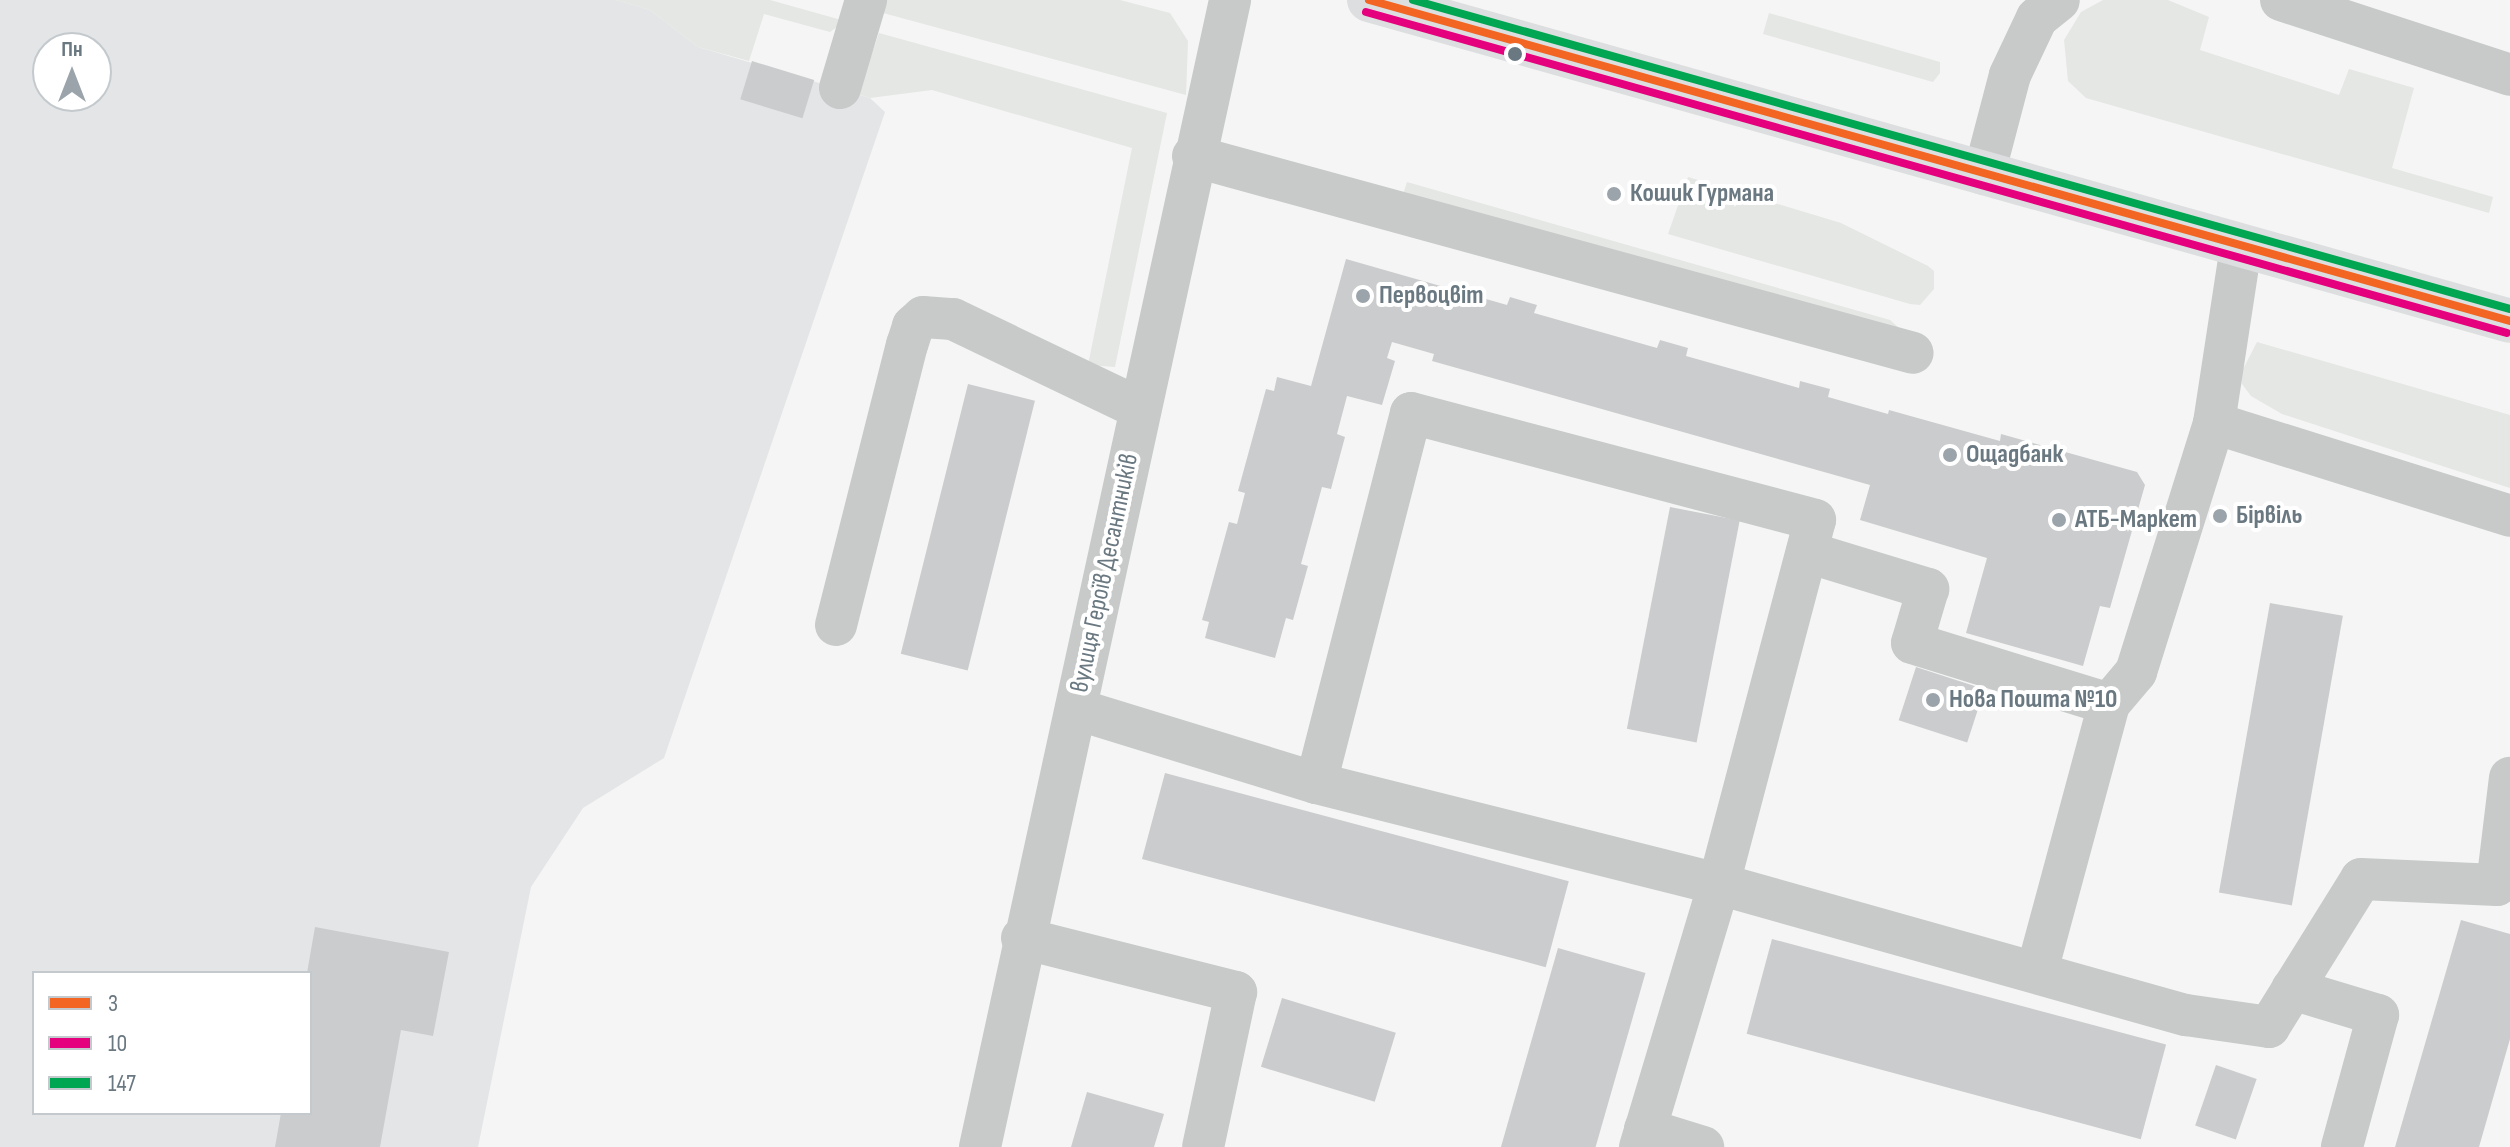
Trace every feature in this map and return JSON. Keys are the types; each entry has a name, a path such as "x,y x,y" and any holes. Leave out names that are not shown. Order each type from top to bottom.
{"main road":[{"path":"1369,0 2510,321"}],"street":[{"path":"840,88 866,0"},
{"name":"вулиця Героїв Десантників","path":"980,1147 1022,938 1076,709 1193,156 1230,0"},
{"path":"1984,174 2010,75 2037,18 2059,0"},
{"path":"2281,0 2510,75"},
{"path":"1193,156 1913,353"},
{"path":"2037,971 2109,704 2136,672 2212,403 2241,246"},
{"path":"836,625 907,345 923,317 953,319 1139,408"},
{"path":"2212,403 2510,516"},
{"path":"1316,783 1411,413 1815,520 1719,884 1642,1138 1703,1147"},
{"path":"1807,552 1928,589 1912,643 2109,704"},
{"path":"1076,709 1316,783 1719,884 2186,1015 2269,1027 2361,879 2497,885 2510,778"},
{"path":"1022,938 1236,992 1203,1147"},
{"path":"2292,989 2378,1015 2342,1147"}],"shaded area":[{"path":"0,0 616,0 650,10 698,47 870,98 885,112 664,758 583,808 531,887 478,1147 0,1147"},
{"path":"616,0 770,0 845,21 830,32 764,14 749,61 698,47 650,10"},
{"path":"887,0 1120,0 1170,13 1188,41 1186,95 883,13"},
{"path":"2103,0 2168,0 2209,17 2200,50 2339,95 2349,69 2414,88 2392,168 2493,197 2489,213 2086,98 2068,81 2064,40 2081,12"},
{"path":"1769,13 1940,62 1940,73 1933,82 1763,34"},
{"path":"879,33 1167,113 1115,367 1088,365 1132,148 932,90 870,98 858,94"},
{"path":"1688,177 1841,223 1928,266 1934,271 1934,289 1920,305 1910,304 1668,234"},
{"path":"1407,182 1890,320 1907,335 1400,204"},
{"path":"2257,342 2510,415 2510,488 2282,414 2251,396 2242,384 2240,375"}],"building":[{"path":"752,61 814,80 802,118 740,99"},
{"path":"1346,259 1507,305 1510,297 1537,305 1534,313 1657,348 1660,340 1688,348 1686,356 1799,388 1800,381 1830,389 1828,397 1888,414 1889,410 2000,441 2001,434 2137,472 2145,485 2110,608 2100,606 2083,666 1966,633 1987,558 1860,520 1870,485 1432,361 1434,354 1392,342 1387,358 1395,361 1382,405 1347,396 1337,434 1345,437 1331,489 1322,487 1301,564 1308,566 1293,620 1286,618 1275,658 1205,638 1209,622 1202,620 1229,522 1237,524 1245,493 1238,491 1266,389 1274,391 1277,377 1311,386"},
{"path":"968,384 1035,401 968,670 901,654"},
{"path":"1670,507 1740,521 1697,742 1627,729"},
{"path":"2270,603 2343,616 2292,905 2219,893"},
{"path":"1916,667 1984,689 1967,743 1899,720"},
{"path":"1165,773 1569,881 1546,967 1142,859"},
{"path":"2461,920 2510,934 2510,1039 2479,1147 2395,1147"},
{"path":"315,927 449,952 433,1036 401,1030 380,1147 275,1147 281,1115 312,1115 312,971 307,971"},
{"path":"1772,939 2166,1045 2141,1139 1747,1034"},
{"path":"1558,948 1645,973 1596,1147 1501,1147"},
{"path":"1282,998 1396,1033 1375,1102 1261,1067"},
{"path":"2216,1065 2257,1079 2236,1140 2195,1126"},
{"path":"1087,1092 1164,1114 1154,1147 1071,1147"}],"transit line":[{"name":"3","path":"1369,0 2510,321"},
{"name":"147","path":"1413,0 2510,309"},
{"name":"10","path":"1366,12 2507,333"}],"place":[{"name":"Кошик Гурмана","path":"1614,194"},
{"name":"Первоцвіт","path":"1363,296"},
{"name":"Ощадбанк","path":"1950,455"},
{"name":"Бірвіль","path":"2220,516"},
{"name":"АТБ-Маркет","path":"2059,520"},
{"name":"Нова Пошта №10","path":"1933,700"}]}
